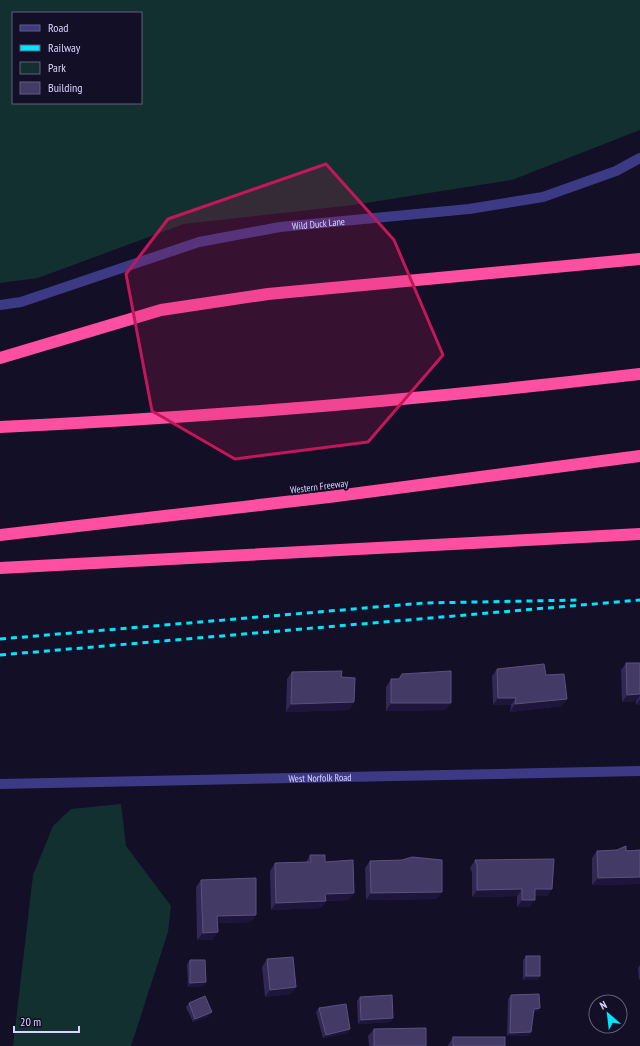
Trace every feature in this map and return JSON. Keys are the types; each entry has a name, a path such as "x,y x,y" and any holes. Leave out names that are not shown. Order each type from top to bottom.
{"highway":[{"path":"0,358 161,310 268,294 640,258"},
{"path":"0,427 85,423 305,407 640,374"},
{"name":"Western Freeway","path":"0,535 329,497 640,456"},
{"path":"0,568 640,534"}],"street":[{"name":"Wild Duck Lane","path":"0,305 21,302 199,242 280,227 469,209 543,197 616,171 640,158"},
{"name":"West Norfolk Road","path":"0,784 640,771"}],"highlighted area":[{"path":"326,164 394,240 443,355 368,442 235,459 152,411 126,274 168,219"}],"green space":[{"path":"0,0 640,0 640,130 512,180 353,205 184,224 38,278 0,283"},
{"path":"121,804 126,846 171,906 168,932 131,1046 13,1046 33,875 53,826 71,809"}],"building":[{"path":"626,663 640,663 640,694 627,695"},
{"path":"544,664 546,675 564,674 567,699 515,704 516,698 498,698 497,669"},
{"path":"342,671 341,677 355,678 354,702 291,704 292,672"},
{"path":"451,671 451,703 391,703 391,679 399,679 402,674"},
{"path":"626,846 626,851 640,850 640,877 598,878 597,851 617,850"},
{"path":"310,855 325,855 325,862 353,860 354,893 325,894 326,901 276,903 275,863 311,862"},
{"path":"412,857 442,860 442,892 371,893 370,861 402,860"},
{"path":"554,859 552,889 535,889 535,900 522,900 522,889 477,890 477,865 475,860"},
{"path":"256,878 256,915 217,916 218,932 203,933 201,880"},
{"path":"526,956 540,956 540,976 526,976"},
{"path":"293,957 296,987 270,990 267,959"},
{"path":"190,960 205,960 206,982 190,983"},
{"path":"539,994 540,1008 534,1009 531,1032 510,1033 511,995"},
{"path":"392,995 393,1018 361,1020 360,997"},
{"path":"205,996 212,1012 195,1019 189,1003"},
{"path":"346,1004 350,1029 326,1035 319,1008"},
{"path":"426,1028 426,1046 374,1046 374,1029"},
{"path":"453,1037 505,1037 505,1046 453,1046"}],"railway":[{"path":"0,639 424,603 580,600"},
{"path":"0,655 640,600"}]}
